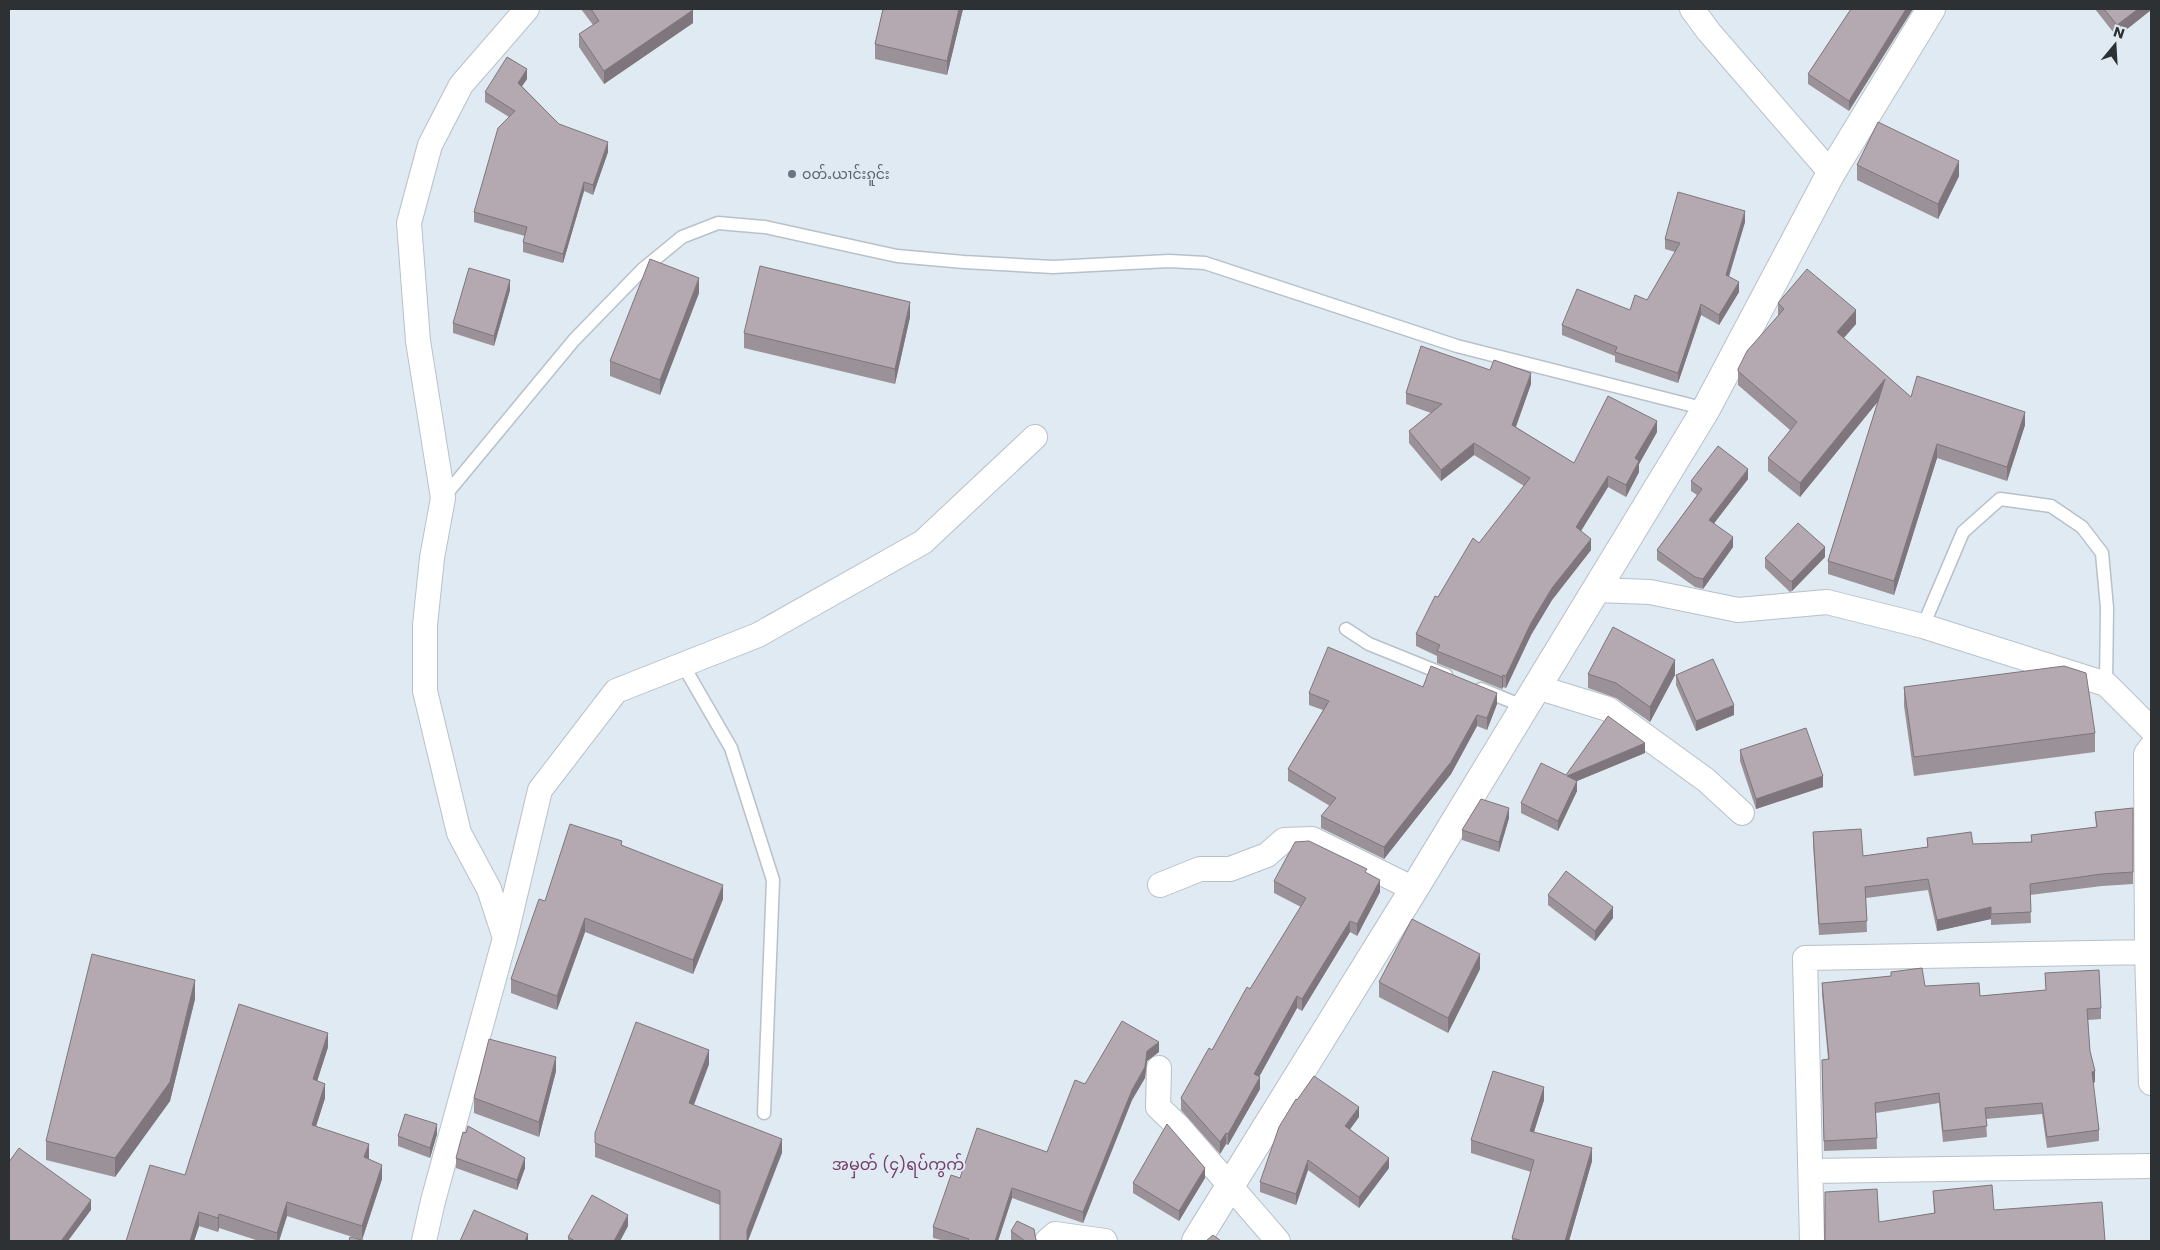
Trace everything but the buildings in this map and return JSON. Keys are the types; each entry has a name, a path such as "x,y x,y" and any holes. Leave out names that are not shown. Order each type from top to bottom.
{"street":[{"path":"506,938 490,890 459,833 425,691 425,625 432,558 443,498 418,341 409,223 430,146 461,85 527,9"},
{"path":"1692,9 1709,32 1832,173"},
{"path":"1196,1241 1414,889 1706,409 1832,173 1931,9"},
{"path":"424,1241 506,938 540,790 616,691 758,635 923,542 1036,437"},
{"path":"1597,590 1650,592 1738,610 1827,602 1922,626 2106,684 2151,729"},
{"path":"1531,697 1608,710 1706,780 1742,814"},
{"path":"2151,746 2146,754 2151,1083"},
{"path":"1160,885 1200,869 1230,869 1267,855 1284,840 1312,839 1414,889"},
{"path":"1812,1241 1805,958 2149,952"},
{"path":"1159,1068 1158,1107 1179,1127 1278,1241"},
{"path":"1811,1171 2151,1166"},
{"path":"1047,1241 1055,1234 1105,1241"}],"lane":[{"path":"443,498 574,340 643,269 682,237 718,223 765,227 897,256 964,262 1053,267 1169,261 1205,263 1457,346 1706,409"},
{"path":"1922,626 1963,532 2000,498 2051,506 2082,527 2102,553 2107,608 2106,684"},
{"path":"1346,628 1369,644 1456,679"},
{"path":"683,665 731,748 773,880 764,1113"},
{"path":"1473,686 1531,697"}],"place":[{"name":"ဝတ်ႉယၢင်းၵူင်း","path":"792,174"}],"district":[{"name":"အမှတ် (၄)ရပ်ကွက်","path":"898,1164"}]}
